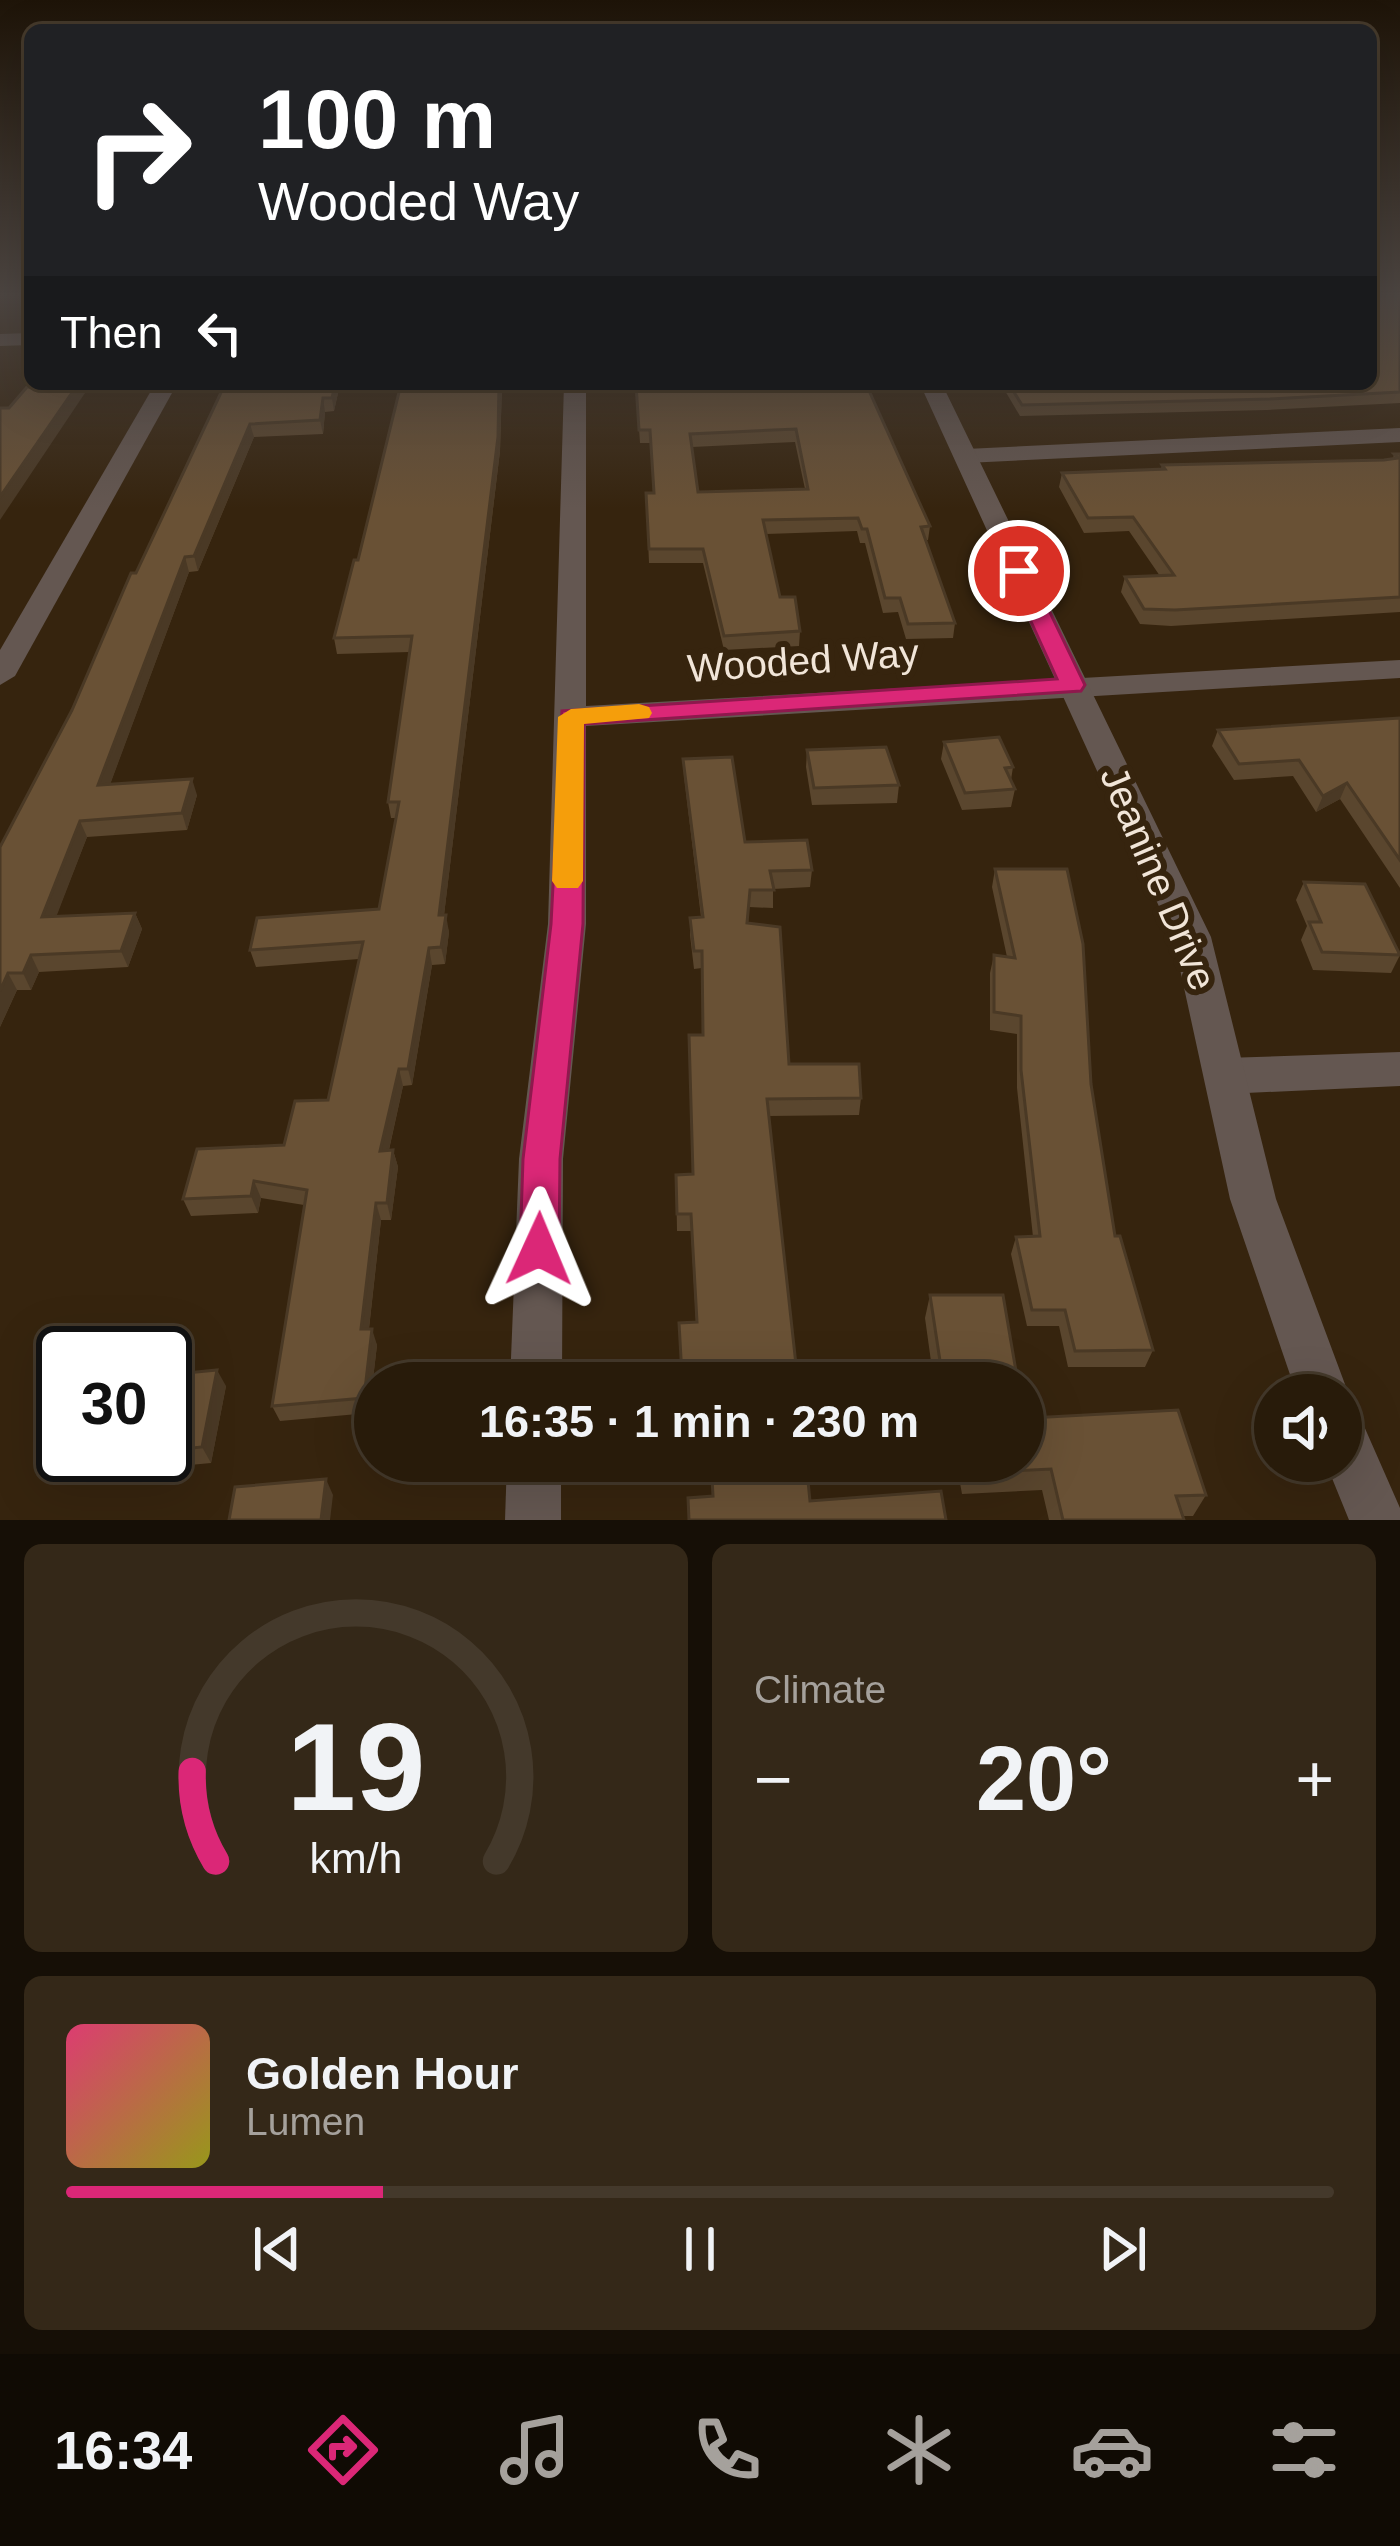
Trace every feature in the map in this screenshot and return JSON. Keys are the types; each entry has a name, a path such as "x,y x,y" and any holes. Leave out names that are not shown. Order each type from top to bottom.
{"street":[{"path":"0,676 163,390"},
{"path":"537,1362 542,1159 567,924 575,390"},
{"name":"Jeanine Drive","path":"934,390 1072,685 1136,809 1192,937 1210,996 1238,1139 1314,1374"},
{"path":"966,456 1400,435"},
{"name":"Wooded Way","path":"571,717 1400,669"},
{"path":"1225,1076 1400,1069"},
{"path":"532,1520 533,1482"},
{"path":"1361,1482 1377,1520"}],"building":[{"path":"1377,367 1400,367 1400,392 1022,405 1013,390 1377,390"},
{"path":"24,390 74,390 0,497 0,408 9,408"},
{"path":"222,390 334,390 332,398 323,398 320,420 250,424 194,556 185,557 98,785 192,779 182,813 80,821 42,917 135,913 121,951 31,955 23,973 8,973 0,991 0,847 72,710 131,573 136,573"},
{"path":"400,390 499,390 498,437 439,915 446,915 441,947 429,948 408,1069 399,1069 380,1151 393,1150 387,1203 376,1203 361,1329 372,1329 368,1362 354,1362 354,1399 272,1406 307,1190 254,1181 251,1196 183,1199 197,1149 284,1145 295,1101 328,1100 363,942 250,950 257,918 379,909 399,802 388,802 412,636 334,638 354,560 358,560"},
{"path":"636,390 869,390 930,526 921,527 955,623 908,624 900,598 885,598 867,529 862,529 858,518 763,520 780,597 795,597 800,631 724,636 703,549 649,549 646,493 654,493 650,430 639,430","holes":["796,429 808,489 698,492 690,434"]},
{"path":"1394,454 1400,454 1400,597 1175,610 1144,609 1125,577 1174,575 1133,517 1088,518 1062,473 1398,458"},
{"path":"1400,718 1400,860 1347,783 1323,796 1299,760 1239,764 1218,730"},
{"path":"999,737 1013,767 1005,768 1015,789 965,793 944,742"},
{"path":"886,747 899,785 814,788 807,750"},
{"path":"732,757 745,842 807,840 812,870 770,871 774,890 750,890 747,923 780,927 789,1064 859,1064 861,1098 767,1099 796,1362 681,1362 679,1323 697,1322 691,1214 677,1214 676,1175 693,1174 689,1035 703,1035 702,951 694,951 690,918 703,917 683,759"},
{"path":"995,869 1067,869 1083,944 1091,1084 1115,1236 1120,1236 1153,1350 1075,1351 1065,1310 1032,1310 1016,1237 1040,1236 1021,1070 1021,1016 994,1012 994,955 1015,958"},
{"path":"1304,882 1365,884 1400,955 1322,952 1309,922 1321,922"},
{"path":"930,1295 1003,1295 1014,1362 940,1361"},
{"path":"217,1370 202,1447 192,1448 192,1372"},
{"path":"1178,1410 1206,1495 1176,1496 1184,1520 1063,1520 1051,1469 1044,1469 1044,1417"},
{"path":"326,1479 321,1520 229,1520 235,1487"},
{"path":"712,1482 808,1482 810,1501 941,1491 946,1520 689,1520 688,1498 713,1496"}],"slow traffic":[{"path":"568,881 571,717 639,713"}],"route":[{"path":"539,1249 542,1159 567,924 571,717 1072,685 1019,571"}]}
